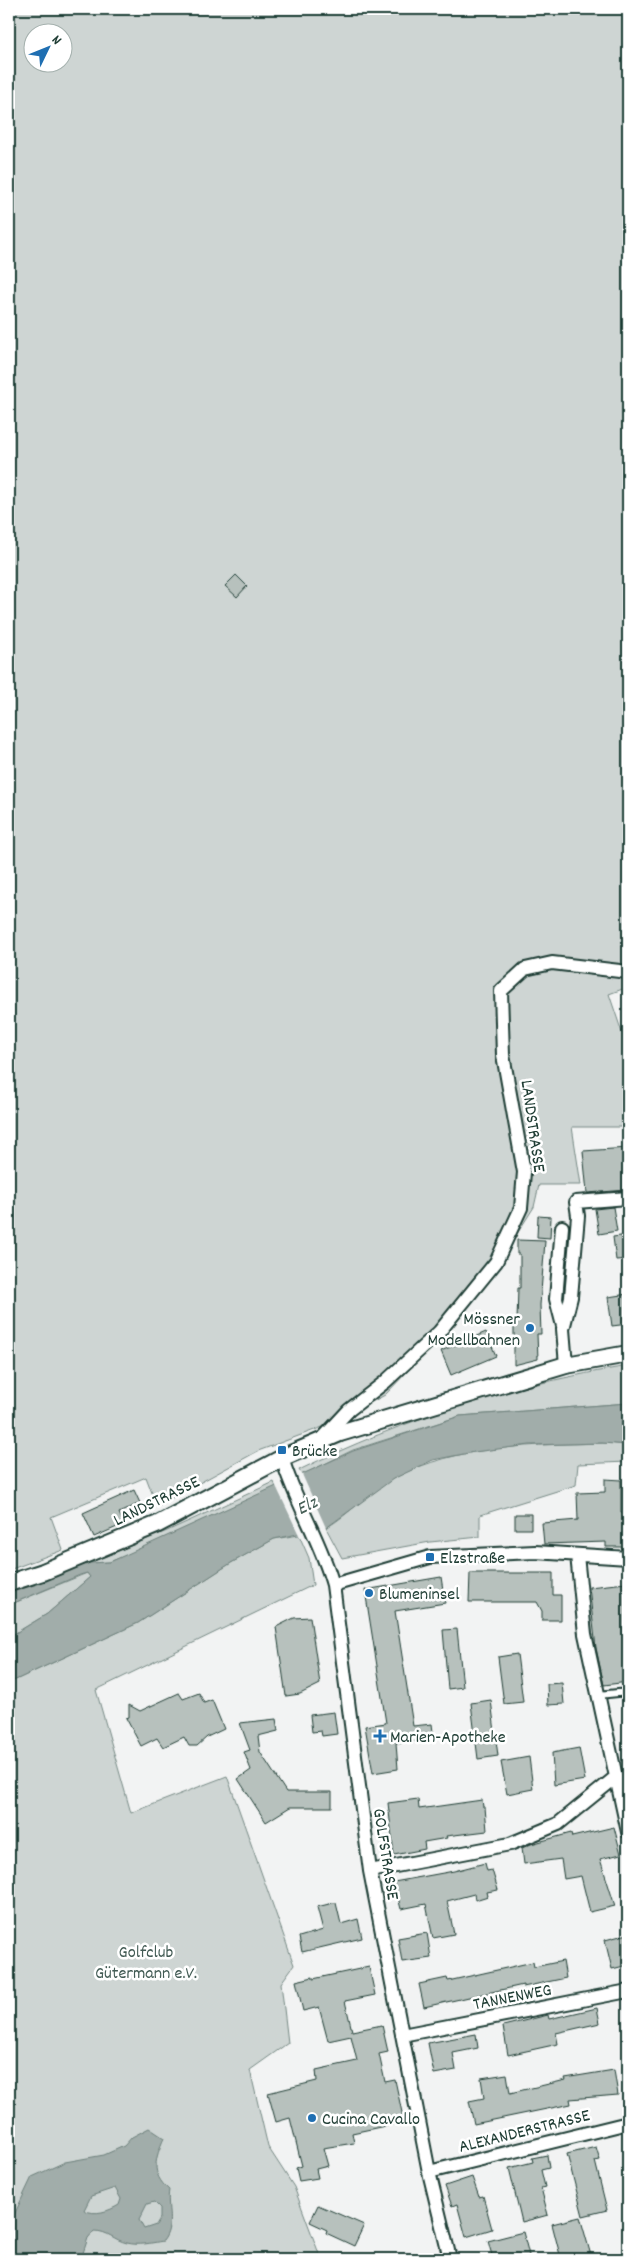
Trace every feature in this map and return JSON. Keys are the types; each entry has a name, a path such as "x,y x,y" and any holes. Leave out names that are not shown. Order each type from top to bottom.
{"street":[{"name":"LANDSTRASSE","path":"317,1444 350,1410 439,1332 496,1262 521,1208 524,1172 503,1055 501,991 525,969 552,963 628,972"},
{"path":"563,1329 571,1297 578,1216 576,1202 628,1198"},
{"path":"562,1227 556,1300 563,1329 566,1365"},
{"name":"LANDSTRASSE","path":"9,1583 43,1572 156,1525 282,1458 340,1434 566,1365 628,1354"},
{"name":"GOLFSTRASSE","path":"282,1458 287,1476 322,1552 333,1584 370,1871 429,2172 450,2259"},
{"path":"333,1584 430,1557 535,1552 628,1558"},
{"path":"577,1555 585,1634 628,1832"},
{"path":"370,1871 510,1844 558,1824 616,1777"},
{"name":"TANNENWEG","path":"402,2035 628,1991"},
{"name":"ALEXANDERSTRASSE","path":"429,2172 628,2123"}],"lane":[{"path":"598,1695 628,1692"}],"green space":[{"path":"9,9 628,9 628,987 609,994 628,1050 628,1127 572,1127 581,1185 539,1185 534,1207 515,1237 503,1264 454,1323 385,1395 328,1425 258,1451 157,1506 146,1477 51,1517 63,1550 9,1570"},
{"path":"628,1366 628,1403 460,1416 353,1450 302,1475 299,1470 419,1419 501,1393"},
{"path":"608,1443 628,1445 628,1462 578,1464 576,1485 480,1515 480,1537 430,1542 342,1558 326,1528 385,1483 419,1467 445,1458 498,1448"},
{"path":"274,1482 276,1487 127,1555 109,1562 89,1563 167,1531"},
{"name":"Golfclub Gütermann e.V.","path":"299,1535 309,1558 313,1585 96,1690 131,1813 227,1776 294,1965 281,1983 288,2043 250,2070 268,2147 294,2187 321,2259 9,2259 9,1683 138,1623 231,1563 274,1539"},
{"path":"87,1573 90,1577 47,1614 9,1637 9,1605"}],"water":[{"name":"Elz","path":"628,1403 628,1445 602,1443 530,1445 474,1452 433,1460 393,1479 326,1528 274,1539 231,1563 138,1623 9,1683 9,1637 47,1614 90,1577 87,1573 80,1575 9,1605 9,1591 89,1563 110,1562 353,1451 460,1416"},
{"path":"149,2128 164,2138 158,2153 156,2166 159,2178 169,2190 169,2229 163,2241 132,2244 122,2242 103,2232 94,2231 88,2238 81,2259 15,2259 9,2253 9,2220 14,2215 32,2177 65,2162 104,2155 124,2146 132,2137","holes":["115,2188 121,2199 119,2205 102,2212 93,2213 84,2210 91,2196","154,2202 160,2208 160,2218 156,2225 144,2229 139,2220 147,2204"]}],"pier":[{"path":"301,1472 327,1530 300,1537 275,1484"}],"building":[{"path":"236,575 247,586 237,597 225,586"},
{"path":"628,1148 628,1190 587,1193 583,1151"},
{"path":"613,1207 617,1231 599,1234 595,1209"},
{"path":"538,1216 551,1217 550,1238 537,1237"},
{"path":"628,1235 628,1259 616,1260 613,1237"},
{"path":"517,1240 545,1241 540,1305 541,1334 537,1334 538,1359 514,1365 514,1321 517,1321 518,1288 520,1288 520,1254 517,1254"},
{"path":"628,1294 628,1324 612,1326 608,1297"},
{"path":"486,1332 496,1356 451,1375 441,1351"},
{"path":"605,1479 621,1480 621,1512 628,1512 628,1547 606,1547 606,1542 544,1544 542,1523 578,1520 577,1493 605,1492"},
{"path":"134,1490 140,1503 119,1513 124,1524 94,1537 83,1513"},
{"path":"515,1514 531,1514 531,1529 515,1529"},
{"path":"470,1573 553,1573 553,1595 561,1595 561,1620 542,1620 542,1611 537,1602 469,1602"},
{"path":"441,1577 445,1603 395,1611 413,1726 432,1724 434,1740 396,1743 398,1769 373,1773 365,1726 386,1723 365,1590"},
{"path":"626,1583 628,1682 604,1685 596,1648 589,1587"},
{"path":"310,1617 320,1684 300,1694 286,1696 276,1627 294,1618"},
{"path":"457,1629 463,1687 448,1689 443,1630"},
{"path":"517,1654 523,1702 504,1704 498,1657"},
{"path":"562,1683 564,1704 548,1705 547,1684"},
{"path":"179,1693 183,1699 199,1693 204,1703 212,1700 224,1729 207,1737 197,1746 189,1746 184,1737 163,1747 157,1738 141,1746 126,1718 129,1717 129,1705 140,1711"},
{"path":"491,1700 498,1756 478,1759 471,1703"},
{"path":"334,1712 337,1734 322,1736 321,1731 312,1732 310,1715"},
{"path":"276,1719 278,1731 258,1736 260,1752 286,1792 332,1792 332,1807 290,1807 266,1822 238,1779 251,1770 244,1752 250,1750 240,1723"},
{"path":"579,1748 585,1780 554,1785 552,1753"},
{"path":"529,1757 533,1789 507,1794 501,1762"},
{"path":"418,1799 419,1809 482,1800 483,1807 485,1807 487,1831 446,1836 447,1838 424,1842 425,1849 394,1855 388,1803"},
{"path":"614,1827 621,1854 600,1859 615,1906 590,1912 581,1876 564,1879 561,1859 524,1864 522,1848 531,1844 571,1833 572,1837"},
{"path":"485,1863 487,1871 492,1870 498,1890 487,1892 488,1896 475,1900 474,1894 447,1901 454,1934 433,1938 426,1904 401,1909 394,1882"},
{"path":"336,1903 341,1924 358,1919 362,1938 302,1952 299,1937 323,1930 317,1907"},
{"path":"427,1933 431,1958 402,1962 398,1938"},
{"path":"628,1934 628,1965 612,1969 605,1940"},
{"path":"563,1961 566,1978 523,1987 523,1985 424,2007 419,1984 447,1978 448,1981 533,1962 534,1967"},
{"path":"369,1967 375,1995 345,2001 352,2031 382,2025 388,2052 379,2054 385,2082 395,2080 404,2122 352,2133 354,2143 323,2148 328,2166 316,2169 318,2178 299,2181 296,2168 302,2166 290,2118 276,2122 268,2093 317,2081 316,2070 357,2061 351,2036 328,2041 319,2007 303,2011 296,1981"},
{"path":"597,2008 600,2023 556,2033 558,2044 508,2055 503,2026 548,2015 549,2019"},
{"path":"476,2034 478,2048 453,2053 456,2070 434,2074 428,2043"},
{"path":"614,2070 618,2095 570,2099 571,2104 474,2124 469,2101 484,2098 481,2078 507,2074 510,2093 566,2080 565,2078"},
{"path":"596,2147 600,2160 595,2161 607,2210 583,2216 567,2154"},
{"path":"547,2155 549,2168 541,2170 545,2187 541,2188 548,2215 522,2222 509,2168 533,2162 532,2158"},
{"path":"472,2177 479,2197 483,2196 492,2229 466,2237 457,2204 452,2206 445,2186"},
{"path":"318,2205 364,2225 354,2246 326,2233 327,2230 310,2222"},
{"path":"580,2217 592,2259 561,2259 552,2224"},
{"path":"523,2232 530,2259 493,2259 488,2241"}],"place":[{"name":"Mössner Modellbahnen","path":"530,1328"},
{"name":"Brücke","path":"282,1450"},
{"name":"Elzstraße","path":"430,1557"},
{"name":"Blumeninsel","path":"369,1593"},
{"name":"Marien-Apotheke","path":"380,1736"},
{"name":"Cucina Cavallo","path":"312,2118"}]}
